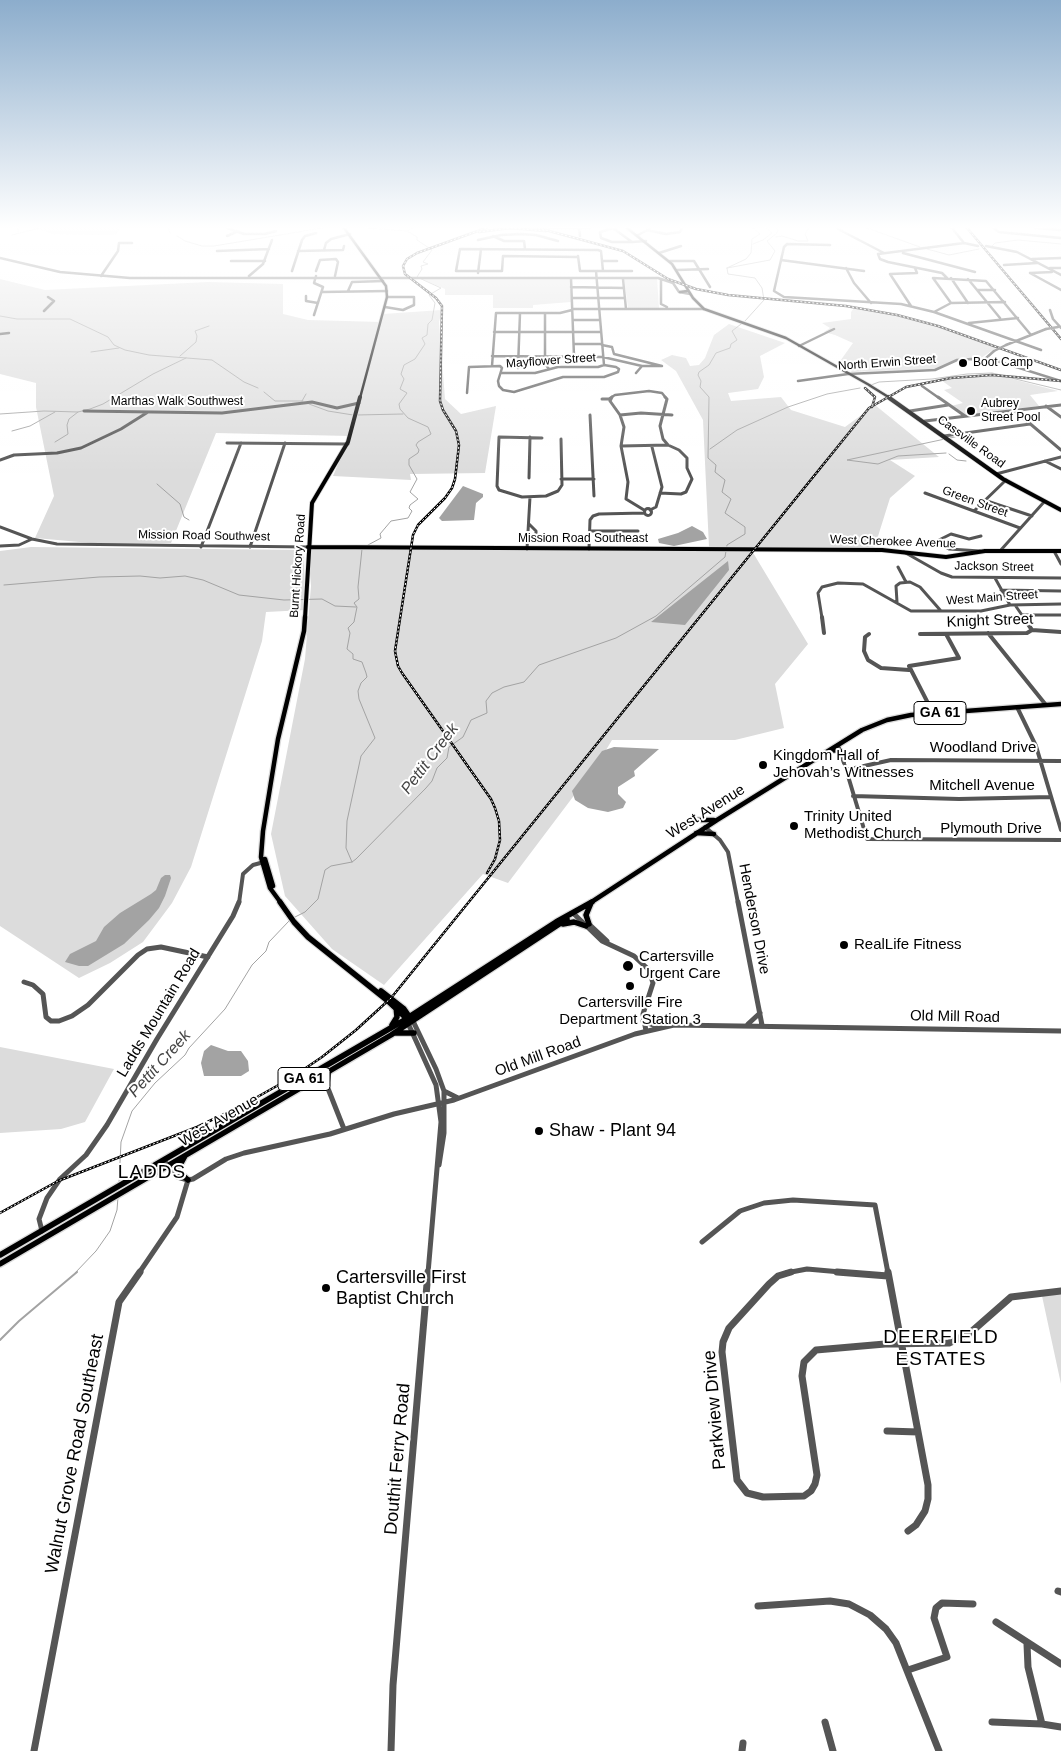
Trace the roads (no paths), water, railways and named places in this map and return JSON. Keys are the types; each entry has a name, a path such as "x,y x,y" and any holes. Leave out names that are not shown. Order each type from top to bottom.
{"main road":[{"name":"Burnt Hickory Road","path":"384,310 348,444 320,487 312,503 304,631 278,739 262,841 264,862 279,903 300,930 396,1007 409,1020"},
{"name":"Cassville Road","path":"703,310 802,346 833,363 925,421 996,474 1061,510"},
{"name":"Mission Road Southwest","path":"308,547 410,548"},
{"name":"Mission Road Southeast","path":"410,548 755,550"},
{"name":"West Cherokee Avenue","path":"755,550 902,551 943,557 980,551 1061,551"},
{"name":"West Avenue","path":"409,1020 419,1009 556,922 591,903 716,820 862,730 882,722 906,716 1061,704"},
{"path":"827,751 840,751"},
{"path":"714,834 696,833 696,819 716,820"},
{"path":"560,925 574,922 588,925 586,913 591,903"},
{"name":"West Avenue","path":"0,1264 93,1210 166,1163 409,1020 560,925 574,913"},
{"name":"Burnt Hickory Road","path":"345,966 391,998 404,1009 409,1020"},
{"path":"396,1007 397,1017 390,1031 414,1034"},
{"path":"404,1009 419,1009"},
{"name":"West Avenue","path":"0,1255 134,1177 186,1155 329,1071 390,1031"},
{"path":"186,1155 179,1172 188,1180"}],"street":[{"path":"314,315 316,310"},
{"path":"492,366 496,313 545,313 570,310"},
{"path":"572,310 574,356"},
{"name":"Mayflower Street","path":"501,374 535,373 558,367 598,367 604,365 599,310"},
{"path":"925,310 968,323 1041,350"},
{"path":"934,312 938,310"},
{"path":"994,310 1000,318"},
{"path":"1011,310 1031,335"},
{"path":"1050,310 1053,319 1060,327"},
{"path":"518,368 520,312"},
{"path":"545,313 544,362 550,370"},
{"path":"968,323 1000,318 1018,318"},
{"path":"573,320 600,320"},
{"path":"985,359 994,351 1014,341 1046,329 1060,327"},
{"path":"802,346 834,329"},
{"path":"494,332 601,332"},
{"path":"0,334 9,333"},
{"path":"492,356 603,356 642,366 660,368 662,366 614,354 612,347 574,344"},
{"name":"North Erwin Street","path":"798,381 852,374 935,370 957,360 985,359 1061,381"},
{"path":"500,393 505,391 522,391 564,377 604,377 619,370 616,367 604,365"},
{"path":"467,393 469,367 500,366 502,368 498,381 505,391"},
{"path":"636,374 642,366"},
{"path":"922,386 965,416"},
{"path":"602,399 610,399 615,395 649,391 662,393 667,399 660,426 663,438 668,445 679,450 687,458 687,468 692,479 686,492 681,494 660,493"},
{"path":"634,392 638,399"},
{"path":"610,399 620,415 624,427 621,446 628,482 626,501 651,514 650,510 656,508 662,487 652,447"},
{"name":"Marthas Walk Southwest","path":"84,411 222,413 312,402 338,408 359,403"},
{"path":"910,411 948,405"},
{"path":"925,421 1061,405"},
{"path":"1046,406 1061,417"},
{"path":"1014,410 1061,450"},
{"path":"0,460 14,455 57,453 81,448 121,429 150,412"},
{"path":"620,415 642,413 672,415"},
{"path":"590,415 594,496"},
{"path":"944,436 1030,424"},
{"path":"542,438 499,437 496,486 499,490 507,494 546,496 561,488 561,439"},
{"path":"529,478 530,438"},
{"path":"227,443 348,444"},
{"path":"201,547 241,443"},
{"path":"250,547 285,443"},
{"path":"621,446 652,447 668,445"},
{"path":"996,474 1061,457"},
{"path":"1045,461 1061,469"},
{"path":"562,479 594,479"},
{"path":"974,511 1006,480"},
{"name":"Green Street","path":"925,494 1020,528"},
{"path":"527,549 530,496"},
{"path":"984,500 1032,516"},
{"path":"1000,551 1044,502"},
{"path":"590,549 590,520 599,514 644,512"},
{"path":"527,543 536,535 536,531 529,524"},
{"name":"Mission Road Southwest","path":"0,527 32,539 56,544 308,547"},
{"path":"590,531 638,531"},
{"path":"980,551 949,549 942,545 939,540 951,534 969,539 982,536"},
{"path":"0,546 18,545 32,539"},
{"name":"Jackson Street","path":"902,551 946,576 1061,578"},
{"path":"1054,551 1061,564"},
{"path":"898,567 906,582"},
{"path":"995,578 1010,605"},
{"path":"897,602 896,586 906,582 920,587 941,611"},
{"name":"West Main Street","path":"824,633 818,593 827,584 863,584 897,602 906,610 911,611 981,611 1010,605 1061,604"},
{"path":"1001,590 1061,591"},
{"path":"1015,605 1032,630"},
{"path":"1022,615 1061,615"},
{"name":"Knight Street","path":"920,634 1027,633 1032,630 1061,632"},
{"path":"988,633 1046,705"},
{"path":"869,634 865,637 864,651 872,664 881,668 909,668 959,658 946,634"},
{"path":"909,668 933,714"},
{"path":"1017,707 1034,741 1061,830"},
{"path":"835,745 840,751 853,796"},
{"name":"Woodland Drive","path":"845,766 891,760 1061,760"},
{"name":"Mitchell Avenue","path":"853,796 959,799 1051,797"},
{"name":"Plymouth Drive","path":"853,796 864,834 870,839 1061,840"},
{"name":"Henderson Drive","path":"706,827 724,844 730,858 762,1025"},
{"name":"Ladds Mountain Road","path":"42,1231 39,1219 47,1198 59,1180 92,1146 208,957 238,907 241,897 242,875 251,866 264,862"},
{"path":"574,913 612,946 639,959 646,966 651,976 652,987 644,1012 643,1021 646,1031"},
{"path":"24,982 34,985 43,994 44,1012 48,1019 59,1021 72,1016 88,1005 138,955 148,949 161,947 208,957"},
{"path":"748,1025 760,1015 776,1025"},
{"name":"Douthit Ferry Road","path":"409,1020 442,1102 444,1141 438,1170"},
{"name":"Douthit Ferry Road","path":"390,1751 393,1685 438,1170 440,1115 444,1091 436,1069 409,1020"},
{"path":"643,1021 652,1026 662,1027"},
{"name":"Old Mill Road","path":"188,1180 200,1177 226,1159 244,1153 344,1129 459,1098 646,1031 662,1027 696,1024 776,1025 1061,1032"},
{"path":"329,1071 326,1079 327,1086 344,1129"},
{"path":"312,1081 321,1082 327,1086"},
{"path":"444,1091 459,1098"},
{"path":"426,1106 440,1115"},
{"path":"166,1163 174,1175 188,1180"},
{"name":"Walnut Grove Road Southeast","path":"34,1751 119,1302 177,1217 188,1180"},
{"path":"702,1242 740,1211 764,1203 793,1200 875,1205 928,1485 928,1499 921,1518 908,1531"},
{"name":"Parkview Drive","path":"888,1276 807,1269 788,1272 778,1276 769,1284 729,1328 722,1342 722,1352 734,1466 736,1480 741,1487 755,1496 795,1497 804,1496 811,1491 815,1484 817,1475 802,1376 804,1362 816,1350 824,1348 949,1343 970,1333 1012,1297 1061,1291"},
{"path":"886,1431 918,1432"},
{"path":"758,1606 830,1601 849,1604 870,1615 886,1629 896,1643 939,1751"},
{"path":"908,1670 947,1657 934,1618 936,1608 942,1603 973,1604"},
{"path":"996,1622 1027,1644 1061,1664"},
{"path":"1027,1644 1028,1667 1042,1724"},
{"path":"825,1722 833,1751"},
{"path":"992,1722 1042,1724 1061,1727"},
{"path":"742,1751 744,1742"}],"waterway":[{"path":"368,545 381,538 380,534 391,521 408,518 412,511 409,508 410,505 418,499 410,492 417,479 409,465 409,459 418,453 419,450 416,445 418,442 431,434 428,427 408,418 400,409 399,404 407,393 400,389 404,379 401,374 404,365 415,359 425,344 422,338 427,335 428,324 432,320 434,310"},
{"name":"Pettit Creek","path":"352,862 432,781 437,768 447,758 449,747 463,737 471,720 487,713 486,701 492,693 504,687 524,682 539,665 616,638 656,616 725,557 727,545 745,534 745,527 725,513 731,499 722,492 725,480 715,472 716,465 708,458 709,397 700,387 701,381 698,375 699,372 709,365 716,353 730,348 731,344 737,340 732,331 755,310"},
{"path":"0,316 17,319 70,319 108,337 114,345 125,350 149,355 212,360 244,382 258,388"},
{"path":"180,356 196,342 197,336 195,331 209,326"},
{"path":"91,352 119,348"},
{"path":"78,412 103,404 153,374 186,358"},
{"path":"871,385 879,382 932,379 967,374 992,373 1001,375"},
{"path":"1003,376 1061,390"},
{"path":"710,449 737,430 788,407 827,394 860,388"},
{"path":"264,392 275,401 302,401"},
{"path":"302,401 306,394"},
{"path":"309,404 328,411 353,415"},
{"path":"0,414 44,411 78,412"},
{"path":"12,431 30,426 55,412"},
{"path":"55,442 68,434 67,425 69,419 78,412"},
{"path":"357,415 403,414"},
{"path":"950,438 970,434"},
{"path":"945,439 847,460 878,464 898,456 946,453"},
{"path":"949,454 957,460 966,461"},
{"path":"157,484 180,504 184,517 189,520"},
{"path":"352,862 346,848 347,821 361,756 375,738 359,699 358,691 361,683 367,677 366,673 362,662 353,659 353,654 347,649 350,633 348,628 354,622 357,607 354,603 359,599 358,587 362,549"},
{"path":"4,585 99,577 140,576 160,578 185,576 203,580 239,595 284,600 322,599 335,606 356,607"},
{"name":"Pettit Creek","path":"295,917 305,912 318,899 325,870 331,866 352,862"},
{"name":"Pettit Creek","path":"119,1183 121,1142 132,1111 155,1083 185,1055 189,1048 225,1009 252,965 266,951 269,942 289,921"},
{"name":"Pettit Creek","path":"75,1273 96,1251 110,1231 117,1210 118,1197"},
{"name":"Pettit Creek","path":"0,1340 19,1321 77,1272"}],"railway":[{"path":"442,310 440,401 443,410 456,431 459,445 455,479 452,488 445,498 418,525 413,535 395,651 398,666 402,673 491,799 495,808 499,821 500,840 495,859 487,873"},
{"path":"867,310 897,315 938,326 1061,370"},
{"path":"1036,310 1061,339"},
{"path":"872,406 906,387 951,378 992,375 1061,381"},
{"path":"865,388 875,397 872,406"},
{"path":"0,1213 58,1181 197,1127 243,1105 291,1078 322,1057 356,1030 391,998 872,406"}],"place":[{"name":"Boot Camp","path":"963,363"},
{"name":"Aubrey Street Pool","path":"971,411"},
{"name":"Kingdom Hall of Jehovah’s Witnesses","path":"763,765"},
{"name":"Trinity United Methodist Church","path":"794,826"},
{"name":"RealLife Fitness","path":"844,945"},
{"name":"Cartersville Urgent Care","path":"628,966"},
{"name":"Cartersville Fire Department Station 3","path":"630,986"},
{"name":"Shaw - Plant 94","path":"539,1131"},
{"name":"Cartersville First Baptist Church","path":"326,1288"}],"district":[{"name":"LADDS","path":"152,1173"},
{"name":"DEERFIELD ESTATES","path":"941,1349"}]}
